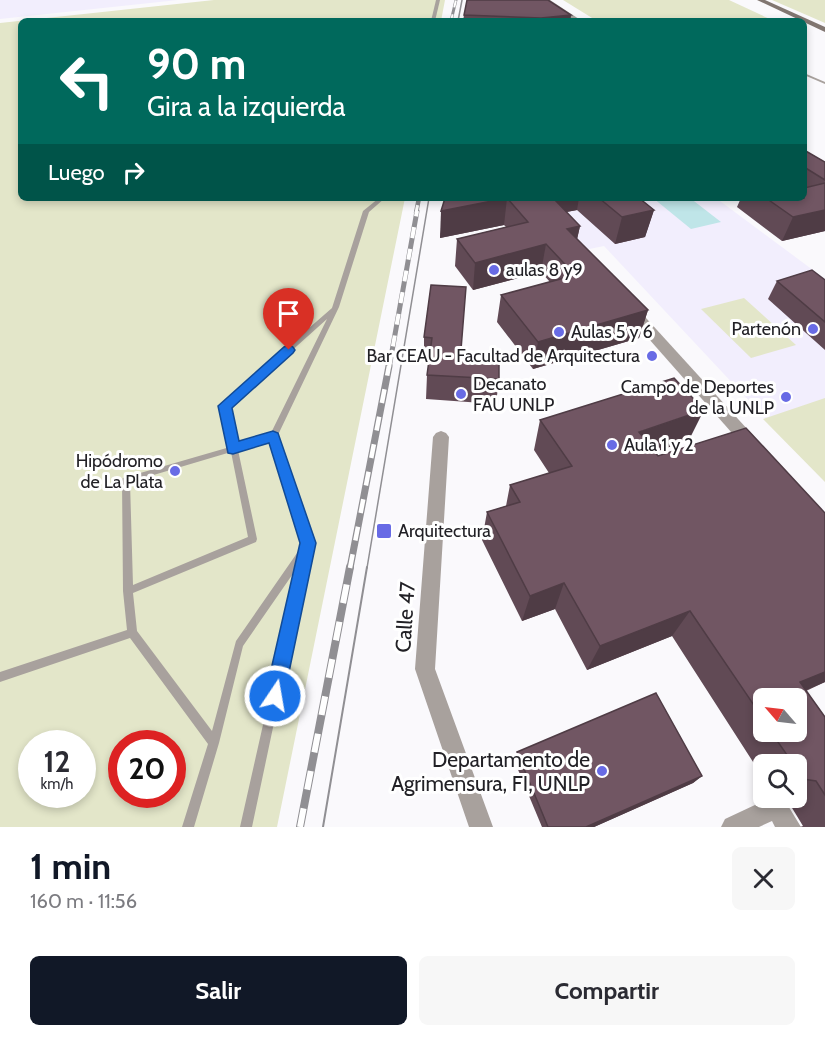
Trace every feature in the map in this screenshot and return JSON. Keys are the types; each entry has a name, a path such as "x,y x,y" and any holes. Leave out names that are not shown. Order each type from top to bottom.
{"main road":[{"path":"758,2 787,18"},
{"path":"758,2 796,18"},
{"path":"807,22 825,30"},
{"path":"807,27 825,36"}],"street":[{"path":"546,0 574,18"},
{"path":"618,295 761,454"},
{"name":"Calle 47","path":"441,437 425,669 481,827"},
{"path":"733,827 776,807 789,827"}],"lane":[{"path":"434,18 438,0"},
{"path":"807,75 825,83"},
{"path":"246,827 308,543 273,436 336,307 366,211 377,201"},
{"path":"128,591 253,539 225,406 336,307"},
{"path":"214,743 132,633 128,591 126,480 273,436"},
{"path":"188,827 214,743 238,644 308,543"},
{"path":"0,677 132,633"}],"shaded area":[{"path":"0,0 178,0 0,19"},
{"name":"Campo de Deportes de la UNLP","path":"490,201 720,201 825,279 825,482 604,246 575,252"}],"green space":[{"name":"Hipódromo de La Plata","path":"214,0 445,0 442,18 47,18"},
{"path":"563,0 729,0 768,18 592,18"},
{"path":"772,0 825,0 825,23"},
{"name":"Hipódromo de La Plata","path":"18,21 18,201 404,201 277,827 0,827 0,23"},
{"path":"744,298 796,345 751,358 701,309"},
{"path":"825,398 825,482 763,419"}],"water":[{"path":"657,201 694,201 721,222 691,229"}],"building":[{"path":"467,0 548,0 571,15 541,18 464,15"},
{"path":"807,152 825,162 825,180 807,169"},
{"path":"825,183 825,210 793,217 770,201 807,201 807,187"},
{"path":"444,201 492,201 441,211"},
{"path":"510,201 556,201 580,226 567,229 648,310 538,342 501,295 575,275 546,244 475,263 457,239 528,222"},
{"path":"603,201 643,201 654,210 622,217"},
{"path":"812,270 825,280 825,322 777,281"},
{"path":"431,285 466,287 460,362 499,364 499,379 427,375 432,338 424,337"},
{"path":"674,378 704,410 639,432 658,456 746,428 825,513 825,672 800,682 804,688 753,688 753,704 690,611 600,646 564,583 530,596 487,512 520,502 510,485 572,466 540,420"},
{"path":"807,692 825,717 825,795 816,781 807,780 807,754 786,754 778,742 807,742"},
{"name":"Departamento de Agrimensura, FI, UNLP","path":"656,693 702,776 586,827 548,827 517,752"}],"tram line":[{"path":"459,18 462,0"},
{"path":"367,568 428,201"},
{"path":"323,827 367,567"}],"railway":[{"path":"452,18 456,0"},
{"path":"416,213 418,201"},
{"path":"389,368 417,211"},
{"path":"350,568 389,366"},
{"path":"300,827 350,567"}],"place":[{"name":"aulas 8 y9","path":"494,270"},
{"name":"Partenón","path":"813,329"},
{"name":"Aulas 5 y 6","path":"559,332"},
{"name":"Bar CEAU - Facultad de Arquitectura","path":"652,356"},
{"name":"Decanato FAU UNLP","path":"461,394"},
{"name":"Campo de Deportes de la UNLP","path":"786,397"},
{"name":"Aula 1 y 2","path":"612,445"},
{"name":"Hipódromo de La Plata","path":"175,471"},
{"name":"Arquitectura","path":"384,531"},
{"name":"Departamento de Agrimensura, FI, UNLP","path":"602,771"}],"route":[{"path":"275,696 308,543 273,436 233,449 225,406 289,350"}]}
